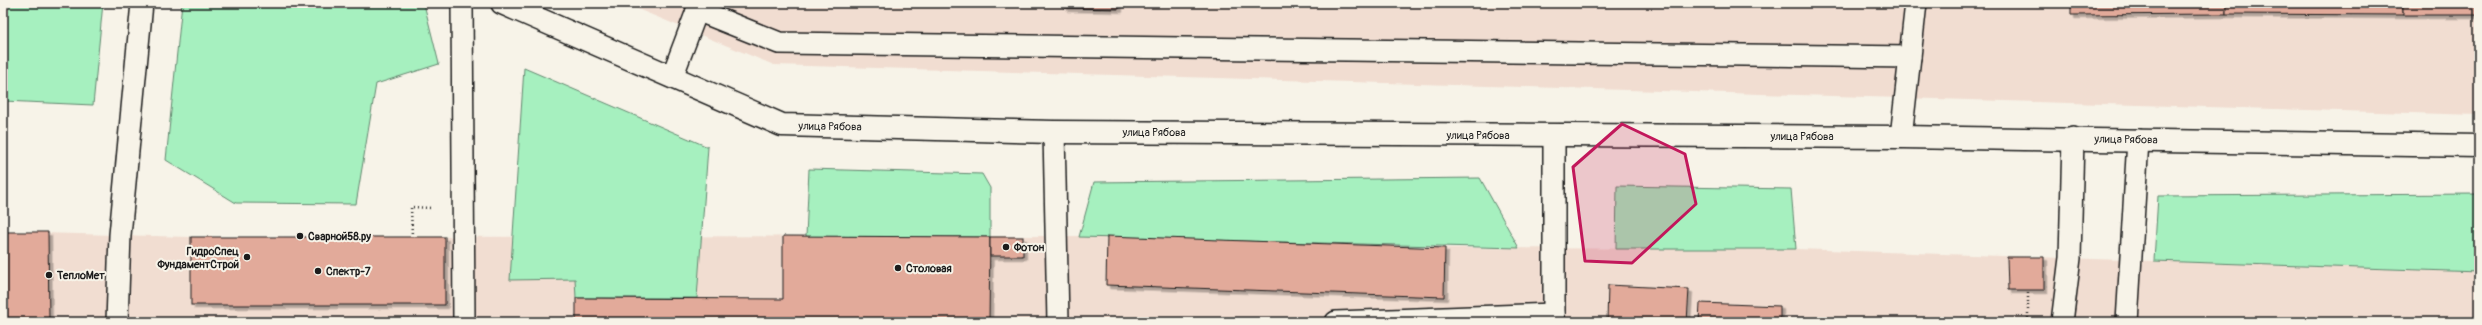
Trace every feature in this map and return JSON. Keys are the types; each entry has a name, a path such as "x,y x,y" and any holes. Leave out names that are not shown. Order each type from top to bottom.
{"street":[{"name":"улица Рябова","path":"502,3 782,125 1054,132 2073,138 2479,146"}],"lane":[{"path":"117,322 120,235 142,3"},
{"path":"462,3 465,209 464,322"},
{"path":"1901,137 1916,3"},
{"path":"672,77 699,7 779,43 1910,57"},
{"path":"1054,132 1058,322"},
{"path":"1336,322 1554,318 1554,136"},
{"path":"2062,322 2070,258 2073,138"},
{"path":"2127,322 2138,140"}],"path":[{"path":"412,237 411,207 465,209"},
{"path":"2028,290 2028,322"}],"highlighted area":[{"path":"1622,124 1685,154 1696,204 1632,263 1585,261 1573,167"}],"shaded area":[{"path":"623,3 2479,3 2479,115 774,65"},
{"path":"3,232 191,237 1107,236 1445,248 1796,249 2479,272 2479,322 3,322"}],"green space":[{"path":"3,3 103,3 93,105 3,101"},
{"path":"182,3 424,4 439,64 376,84 356,204 236,203 166,160"},
{"path":"524,68 708,147 697,298 576,298 575,279 510,280"},
{"path":"809,169 982,174 990,188 990,237 806,237"},
{"path":"1480,178 1519,248 1079,237 1094,182"},
{"path":"1617,186 1791,189 1796,249 1616,249"},
{"path":"2479,194 2479,272 2154,261 2158,196"}],"building":[{"path":"1064,3 1119,3 1119,9 1064,8"},
{"path":"2071,3 2226,3 2226,14 2071,15"},
{"path":"2226,3 2403,3 2403,15 2226,14"},
{"path":"2403,3 2479,3 2479,15 2403,15"},
{"path":"3,232 48,232 49,321 3,322"},
{"path":"783,236 990,237 989,322 576,322 576,298 783,299"},
{"path":"1107,236 1445,248 1444,297 1106,285"},
{"name":"Спектр-7","path":"191,237 445,237 445,305 191,305"},
{"name":"Фотон","path":"990,237 1023,237 1023,256 990,256"},
{"path":"2007,257 2044,257 2044,290 2008,290"},
{"path":"1608,285 1689,289 1687,322 1607,322"},
{"path":"1700,303 1780,306 1780,322 1699,322"}],"place":[{"name":"Сварной58.ру","path":"300,236"},
{"name":"Фотон","path":"1006,247"},
{"name":"ГидроСпец ФундаментСтрой","path":"247,257"},
{"name":"Столовая","path":"898,268"},
{"name":"Спектр-7","path":"318,271"},
{"name":"ТеплоМет","path":"49,275"}]}
